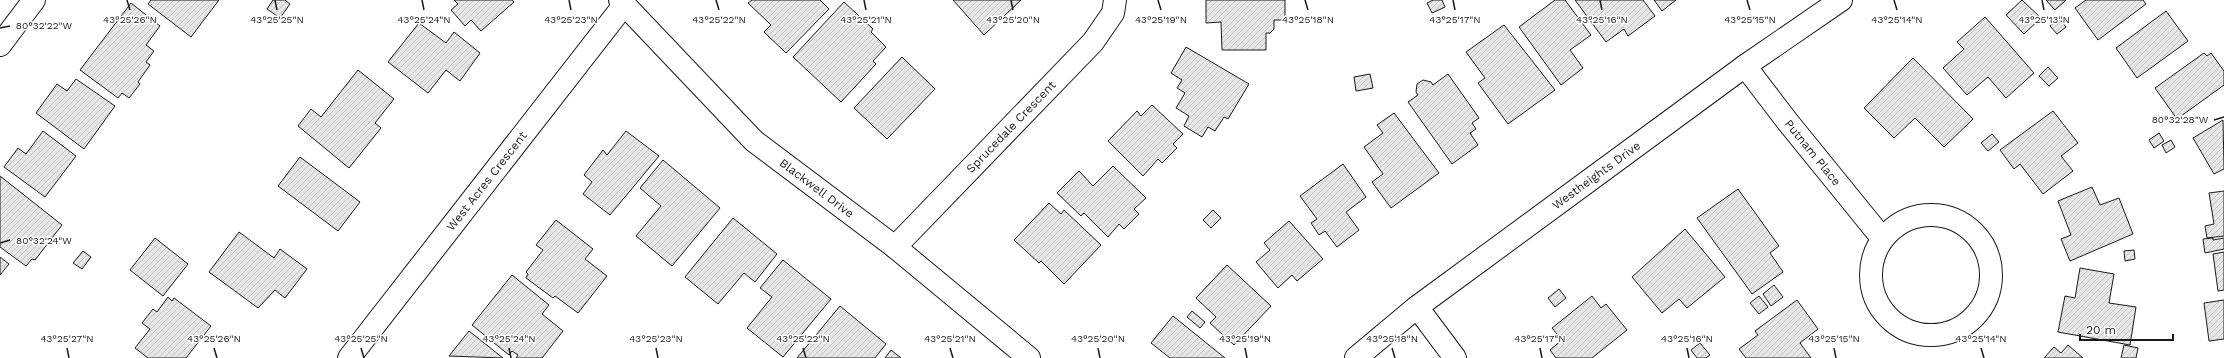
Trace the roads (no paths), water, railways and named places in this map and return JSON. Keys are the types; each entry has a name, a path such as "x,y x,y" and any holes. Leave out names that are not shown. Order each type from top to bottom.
{"street":[{"path":"0,45 34,0"},
{"name":"Sprucedale Crescent","path":"896,247 1092,42 1113,13 1115,0"},
{"name":"Westheights Drive","path":"1356,358 1417,307 1745,66 1841,0"},
{"name":"Blackwell Drive","path":"622,3 754,141 896,247 1029,358"},
{"name":"West Acres Crescent","path":"349,358 622,3"},
{"name":"Putnam Place","path":"1745,66 1787,121 1882,238"},
{"path":"1933,214 1946,216 1965,225 1977,237 1988,255 1991,285 1986,299 1975,317 1961,328 1941,335 1912,333 1886,316 1876,303 1870,283 1872,257 1882,238 1893,227 1912,217 1933,214"},
{"path":"1417,307 1455,358"}]}
